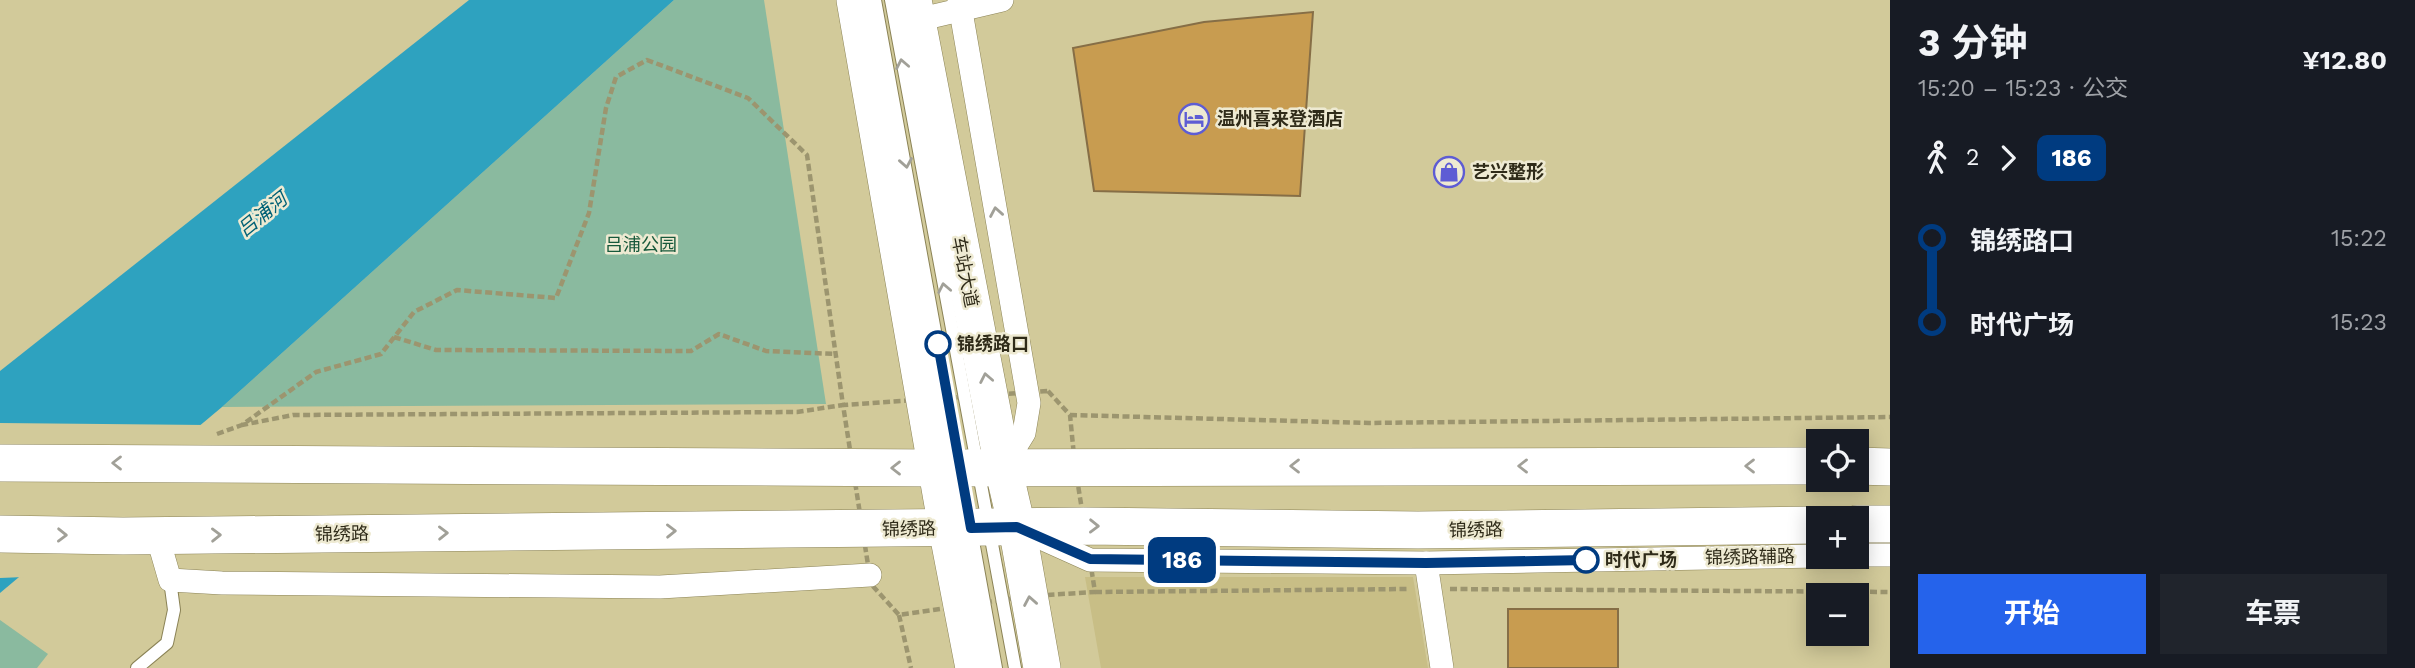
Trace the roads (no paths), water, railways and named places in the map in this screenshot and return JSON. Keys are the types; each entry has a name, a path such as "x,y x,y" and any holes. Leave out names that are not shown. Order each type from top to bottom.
{"main road":[{"name":"车站大道","path":"855,0 970,468 981,528 974,668"},
{"name":"车站大道","path":"907,7 970,468 981,528 1042,668"},
{"path":"0,463 195,450 970,468 1806,466"},
{"path":"1869,466 1890,467"},
{"path":"1869,524 1890,524"},
{"name":"锦绣路","path":"0,534 140,536 1085,526 1418,530 1806,525"}],"street":[{"path":"907,7 1002,0"},
{"path":"960,5 1029,403 1024,433 970,468"},
{"name":"锦绣路辅路","path":"981,528 1090,559 1426,563 1806,556"},
{"path":"140,536 170,580 222,583 660,587 870,575"},
{"path":"1869,555 1890,555"},
{"path":"1426,563 1442,668"}],"lane":[{"path":"875,0 970,468"},
{"path":"981,528 996,668"},
{"path":"981,528 1001,600 1015,668"},
{"path":"138,668 167,643 174,610 170,580"}],"water":[{"name":"吕浦河","path":"469,0 674,0 222,407 0,593 0,371"}],"place":[{"name":"温州喜来登酒店","path":"1194,119"},
{"name":"艺兴整形","path":"1449,172"},
{"name":"锦绣路口","path":"938,344"},
{"name":"时代广场","path":"1586,560"}],"park label":[{"name":"吕浦公园","path":"641,245"}]}
